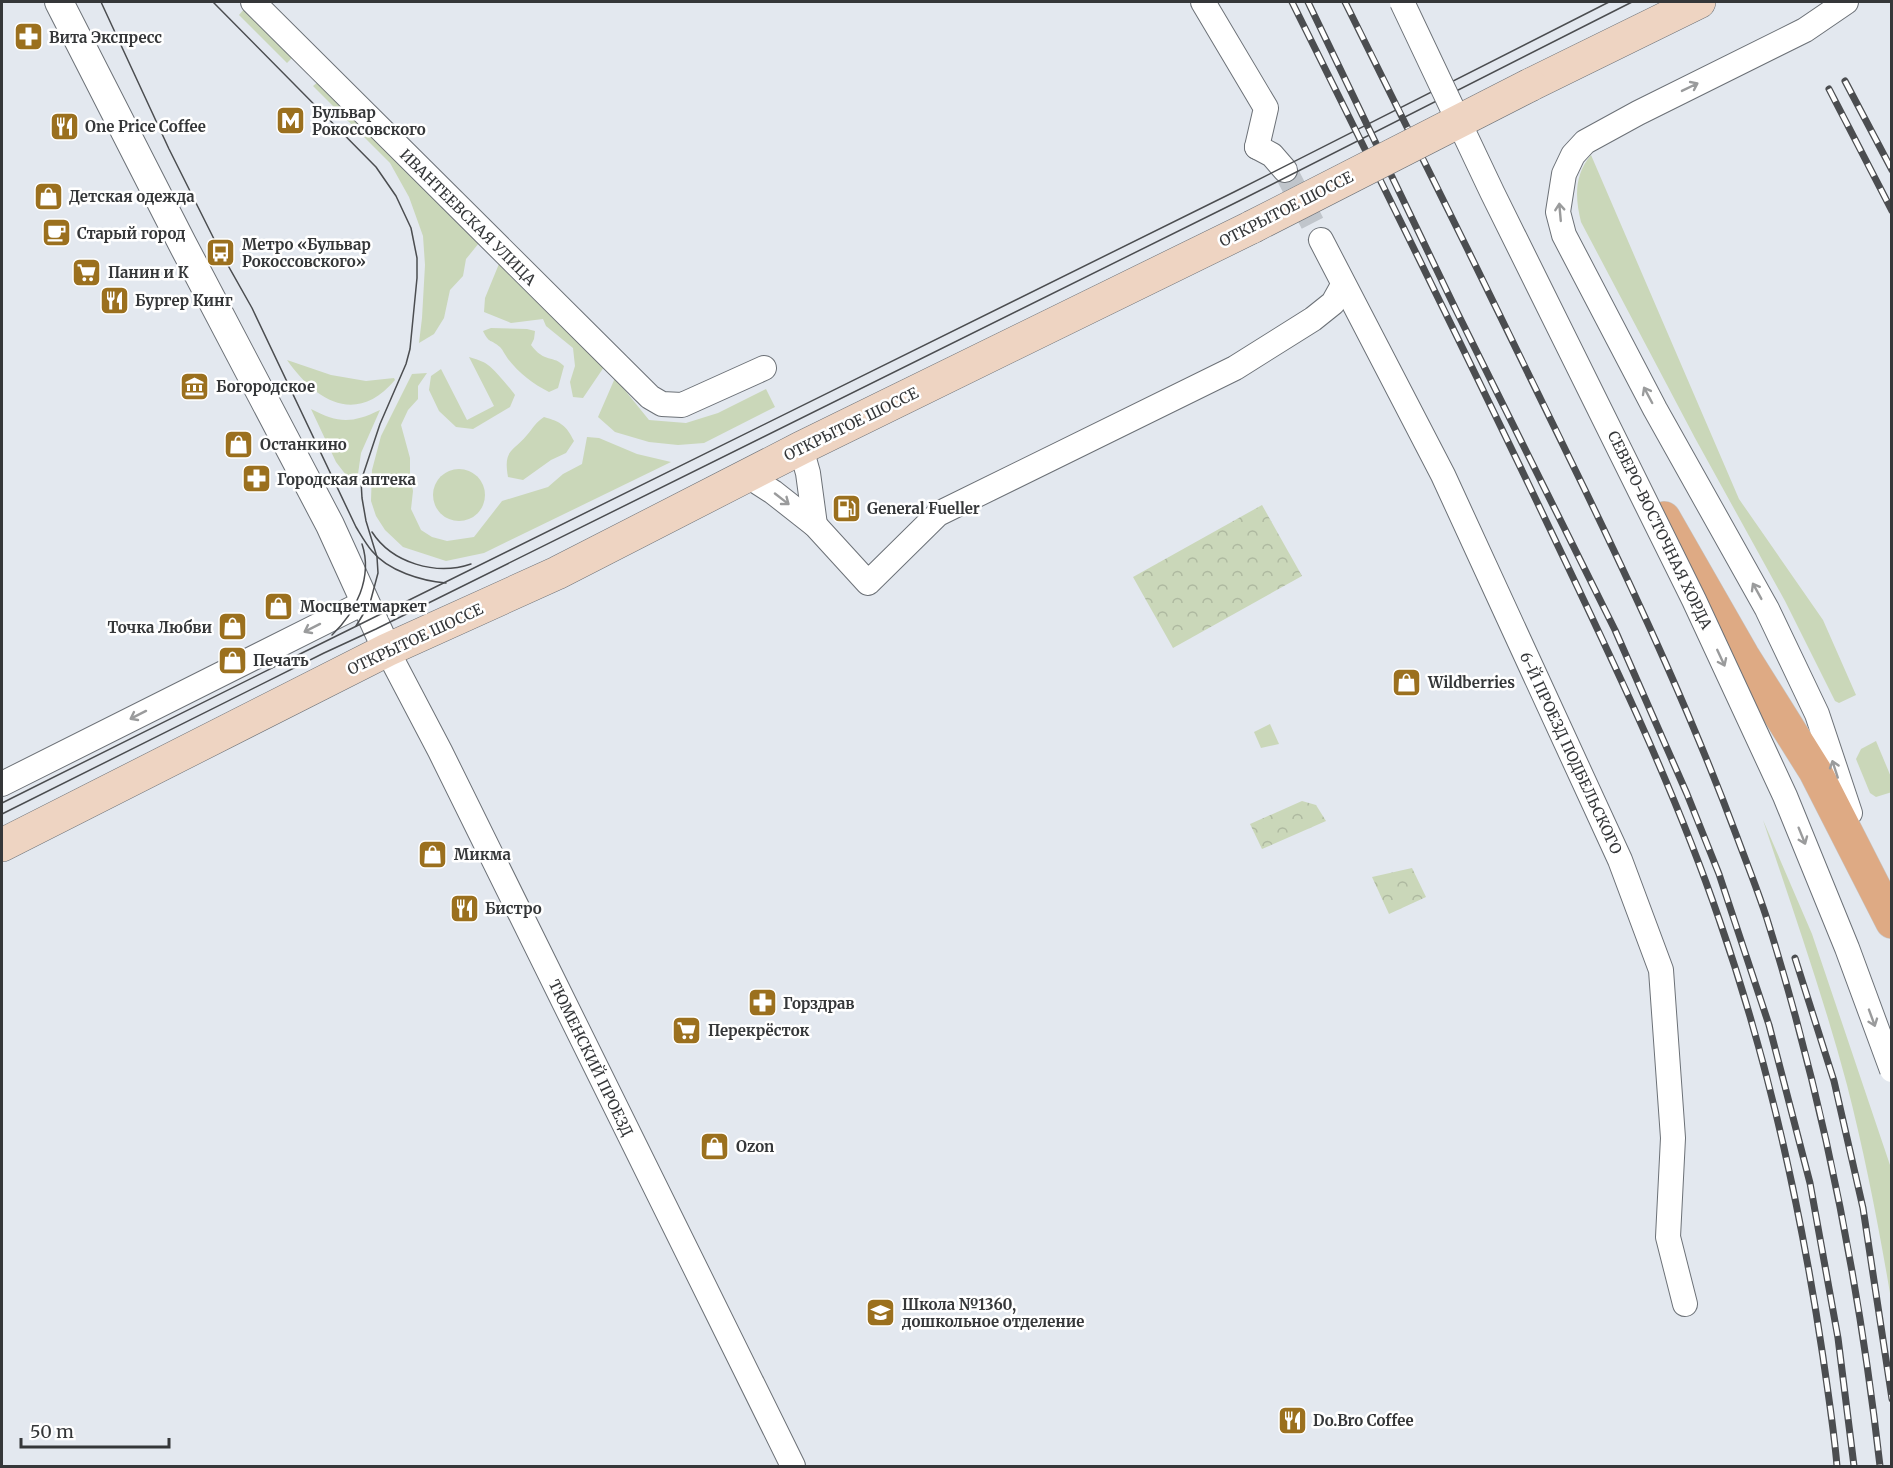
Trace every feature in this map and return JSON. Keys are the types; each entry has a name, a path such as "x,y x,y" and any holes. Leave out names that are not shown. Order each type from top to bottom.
{"main road":[{"name":"СЕВЕРО-ВОСТОЧНАЯ ХОРДА","path":"1404,2 1622,445 1743,656 1815,771 1892,922"},
{"name":"ОТКРЫТОЕ ШОССЕ","path":"2,845 387,650 557,573 801,448 1252,227 1530,85 1700,2"}],"street":[{"path":"59,2 330,525 387,650"},
{"name":"ИВАНТЕЕВСКАЯ УЛИЦА","path":"253,2 650,397 662,404 682,405 764,368"},
{"path":"1203,2 1266,108 1248,148 1272,155 1285,170"},
{"name":"СЕВЕРО-ВОСТОЧНАЯ ХОРДА","path":"1404,2 1492,192 1694,600 1785,795 1847,948 1892,1070"},
{"path":"1846,2 1805,30 1585,142 1573,155 1564,174 1558,212 1569,245 1655,409 1767,609 1817,714 1873,884"},
{"name":"6-Й ПРОЕЗД ПОДБЕЛЬСКОГО","path":"1321,240 1443,475 1620,860 1661,970 1673,1138 1668,1237 1685,1304"},
{"path":"748,476 773,492 815,525 868,583 938,514 1235,368 1313,319 1334,303 1343,285"},
{"path":"801,448 808,473 815,525"},
{"path":"2,784 364,602"},
{"name":"ТЮМЕНСКИЙ ПРОЕЗД","path":"387,650 440,751 793,1467"}],"green space":[{"path":"245,8 293,57 287,63 239,15"},
{"path":"318,82 479,243 466,259 463,276 450,290 444,318 434,334 419,343 425,265 423,236 409,197 390,163 313,86"},
{"path":"1591,155 1739,499 1823,620 1856,695 1839,703 1835,701 1785,601 1695,438 1581,222 1577,187 1581,171"},
{"path":"501,259 604,367 583,398 573,397 570,382 575,366 573,348 546,326 543,319 511,323 484,312 485,298"},
{"path":"491,328 535,331 531,345 540,354 564,366 558,388 549,392 532,382 508,359 500,347 487,338 483,331"},
{"path":"469,357 491,367 515,395 510,407 473,429 456,427 439,411 429,390 431,376 441,369 467,420 494,406"},
{"path":"287,360 331,375 366,381 394,378 395,380 380,394 366,402 351,405 337,403 311,387"},
{"path":"427,373 418,386 418,399 408,410 401,425 410,458 413,491 411,509 421,530 432,537 447,541 474,537 502,501 548,487 563,474 582,464 587,437 599,438 637,454 671,462 484,553 446,561 403,547 385,530 376,516 371,501 372,470 381,436 412,374"},
{"path":"615,378 649,420 686,423 718,413 766,389 775,407 704,443 678,445 649,442 615,432 598,417"},
{"path":"311,409 329,417 345,420 361,418 380,410 361,453 356,488 336,462"},
{"path":"544,417 562,425 574,441 566,453 551,460 523,480 508,477 507,461 510,452"},
{"path":"454,469 464,469 478,476 485,495 478,514 464,521 454,521 444,517 437,510 433,500 433,490 437,480 444,473"},
{"path":"1262,505 1302,576 1173,648 1133,577"},
{"path":"1270,724 1279,744 1261,748 1254,732"},
{"path":"1876,741 1891,777 1892,792 1876,797 1870,793 1856,759 1861,749"},
{"path":"1302,801 1316,805 1326,821 1262,849 1250,824"},
{"path":"1763,820 1812,934 1891,1168 1891,1299 1860,1138 1838,1051"},
{"path":"1412,868 1426,897 1389,914 1372,877"}],"tunnel":[{"path":"1285,170 1321,240"}],"tram line":[{"path":"101,2 169,149 221,253 252,308 356,527 372,551 387,564 406,574 446,583"},
{"path":"213,2 376,167 396,196 411,228 417,258 417,278 410,349 406,364 380,424 361,481 366,521 377,557 378,573 370,603 356,626"},
{"path":"2,803 1234,192 1609,2"},
{"path":"2,814 1239,201 1632,2"},
{"path":"372,532 391,552 416,564 444,568 471,564"},
{"path":"332,635 355,605 364,581 365,556 362,544"}],"railway":[{"path":"1292,2 1587,607 1635,709 1700,866 1737,972 1781,1135 1814,1301 1837,1466"},
{"path":"1308,2 1457,312 1615,630 1687,794 1719,874 1769,1025 1810,1183 1838,1338 1854,1466"},
{"path":"1345,2 1626,576 1702,749 1756,888 1787,986 1837,1190 1861,1327 1880,1466"},
{"path":"1845,81 1892,170"},
{"path":"1829,89 1892,211"},
{"path":"1795,958 1834,1081 1863,1208 1892,1399"}],"place":[{"name":"Вита Экспресс","path":"28,37"},
{"name":"Бульвар Рокоссовского","path":"291,121"},
{"name":"One Price Coffee","path":"64,126"},
{"name":"Детская одежда","path":"48,196"},
{"name":"Старый город","path":"56,233"},
{"name":"Метро «Бульвар Рокоссовского»","path":"221,253"},
{"name":"Панин и К","path":"87,272"},
{"name":"Бургер Кинг","path":"114,300"},
{"name":"Богородское","path":"195,386"},
{"name":"Останкино","path":"239,444"},
{"name":"Городская аптека","path":"256,479"},
{"name":"General Fueller","path":"846,508"},
{"name":"Мосцветмаркет","path":"279,606"},
{"name":"Точка Любви","path":"233,627"},
{"name":"Печать","path":"232,660"},
{"name":"Wildberries","path":"1407,682"},
{"name":"Микма","path":"433,854"},
{"name":"Бистро","path":"464,908"},
{"name":"Горздрав","path":"762,1003"},
{"name":"Перекрёсток","path":"687,1030"},
{"name":"Ozon","path":"715,1146"},
{"name":"Школа №1360, дошкольное отделение","path":"881,1313"},
{"name":"Do.Bro Coffee","path":"1292,1420"}]}
